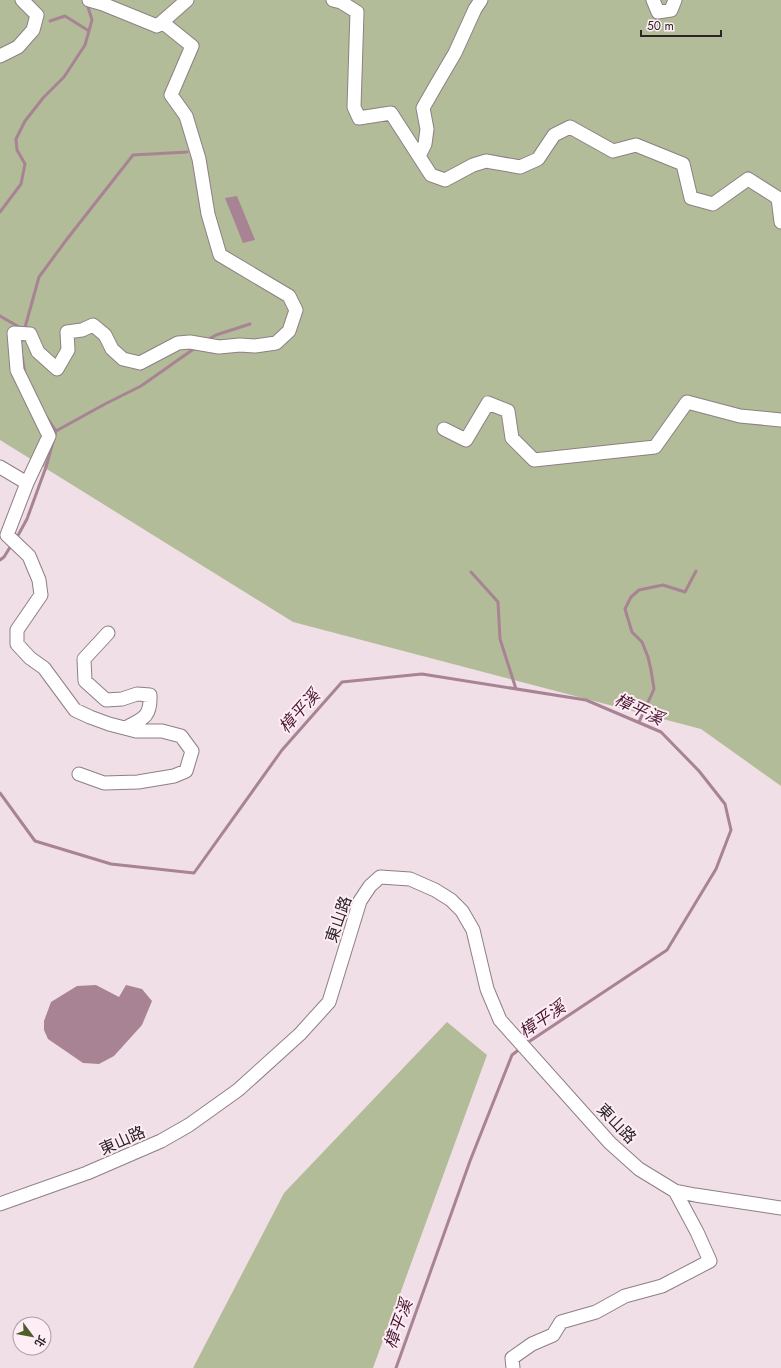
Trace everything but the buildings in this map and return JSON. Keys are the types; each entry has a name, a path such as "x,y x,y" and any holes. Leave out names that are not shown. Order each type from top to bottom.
{"street":[{"path":"0,56 18,48 33,30 37,15 22,0"},
{"path":"91,1 103,4 156,26 187,0"},
{"path":"333,0 341,2 357,12 354,107 359,118 391,113 431,175 445,180 472,165 486,161 520,167 538,159 554,135 570,127 613,151 636,145 683,164 691,198 713,204 748,179 778,198 781,222"},
{"path":"419,156 425,144 427,129 424,108 435,86 455,53 475,9 481,0"},
{"path":"653,0 658,12 670,10 674,0"},
{"path":"80,774 104,783 138,782 174,776 186,771 192,751 181,736 162,731 125,728 90,717 75,710 44,668 30,658 17,644 17,630 41,595 39,580 29,556 7,535 27,483 49,436 17,370 14,333 30,334 38,352 56,369 68,350 67,332 82,330 93,325 106,335 112,349 123,359 140,363 178,343 192,342 219,347 240,345 255,346 276,342 289,331 296,310 289,296 220,255 208,214 199,159 186,116 171,95 192,46 162,22"},
{"path":"444,429 466,440 488,403 508,411 512,438 534,460 655,447 687,402 740,416 781,420"},
{"path":"0,467 27,483"},
{"path":"108,633 84,659 83,672 85,681 106,700 122,699 137,694 150,695 151,706 144,718 125,728"},
{"name":"東山路","path":"0,1204 87,1173 161,1141 189,1125 238,1090 300,1034 329,1002 360,901 370,886 380,876 410,879 435,890 451,900 462,911 473,930 487,989 497,1016 610,1143 639,1169 675,1191 781,1208"},
{"path":"513,1368 512,1358 532,1344 554,1335 562,1322 596,1312 625,1296 662,1286 710,1260 675,1191"}],"green space":[{"path":"0,0 781,0 781,786 701,729 293,622 0,440"},
{"path":"447,1022 487,1055 373,1368 193,1368 284,1193"}],"shaded area":[{"path":"237,196 255,240 243,243 225,198"},
{"path":"96,985 119,997 126,985 142,989 152,1001 142,1025 114,1056 99,1064 83,1063 48,1039 44,1030 44,1021 51,1002 77,986"}],"waterway":[{"path":"0,212 21,184 25,164 17,150 16,139 25,121 43,98 64,77 85,45 92,20 87,4"},
{"path":"50,21 65,16 89,31"},
{"path":"24,331 39,277 133,155 187,152"},
{"path":"0,316 21,328"},
{"path":"207,340 216,335 250,324"},
{"path":"16,539 27,519 46,467 56,431 141,386 195,348"},
{"path":"22,356 25,374"},
{"path":"45,415 56,431"},
{"path":"0,560 4,557 12,544"},
{"path":"639,722 654,689 648,657 642,642 632,632 625,609 631,597 639,590 663,585 685,592 696,571"},
{"path":"471,572 498,602 500,639 516,689"},
{"name":"樟平溪","path":"0,793 35,841 111,864 194,873 282,750 342,682 422,674 586,700 661,732 699,771 725,804 731,830 716,869 667,950 527,1043"},
{"name":"樟平溪","path":"396,1368 470,1161 512,1055 521,1048"}]}
